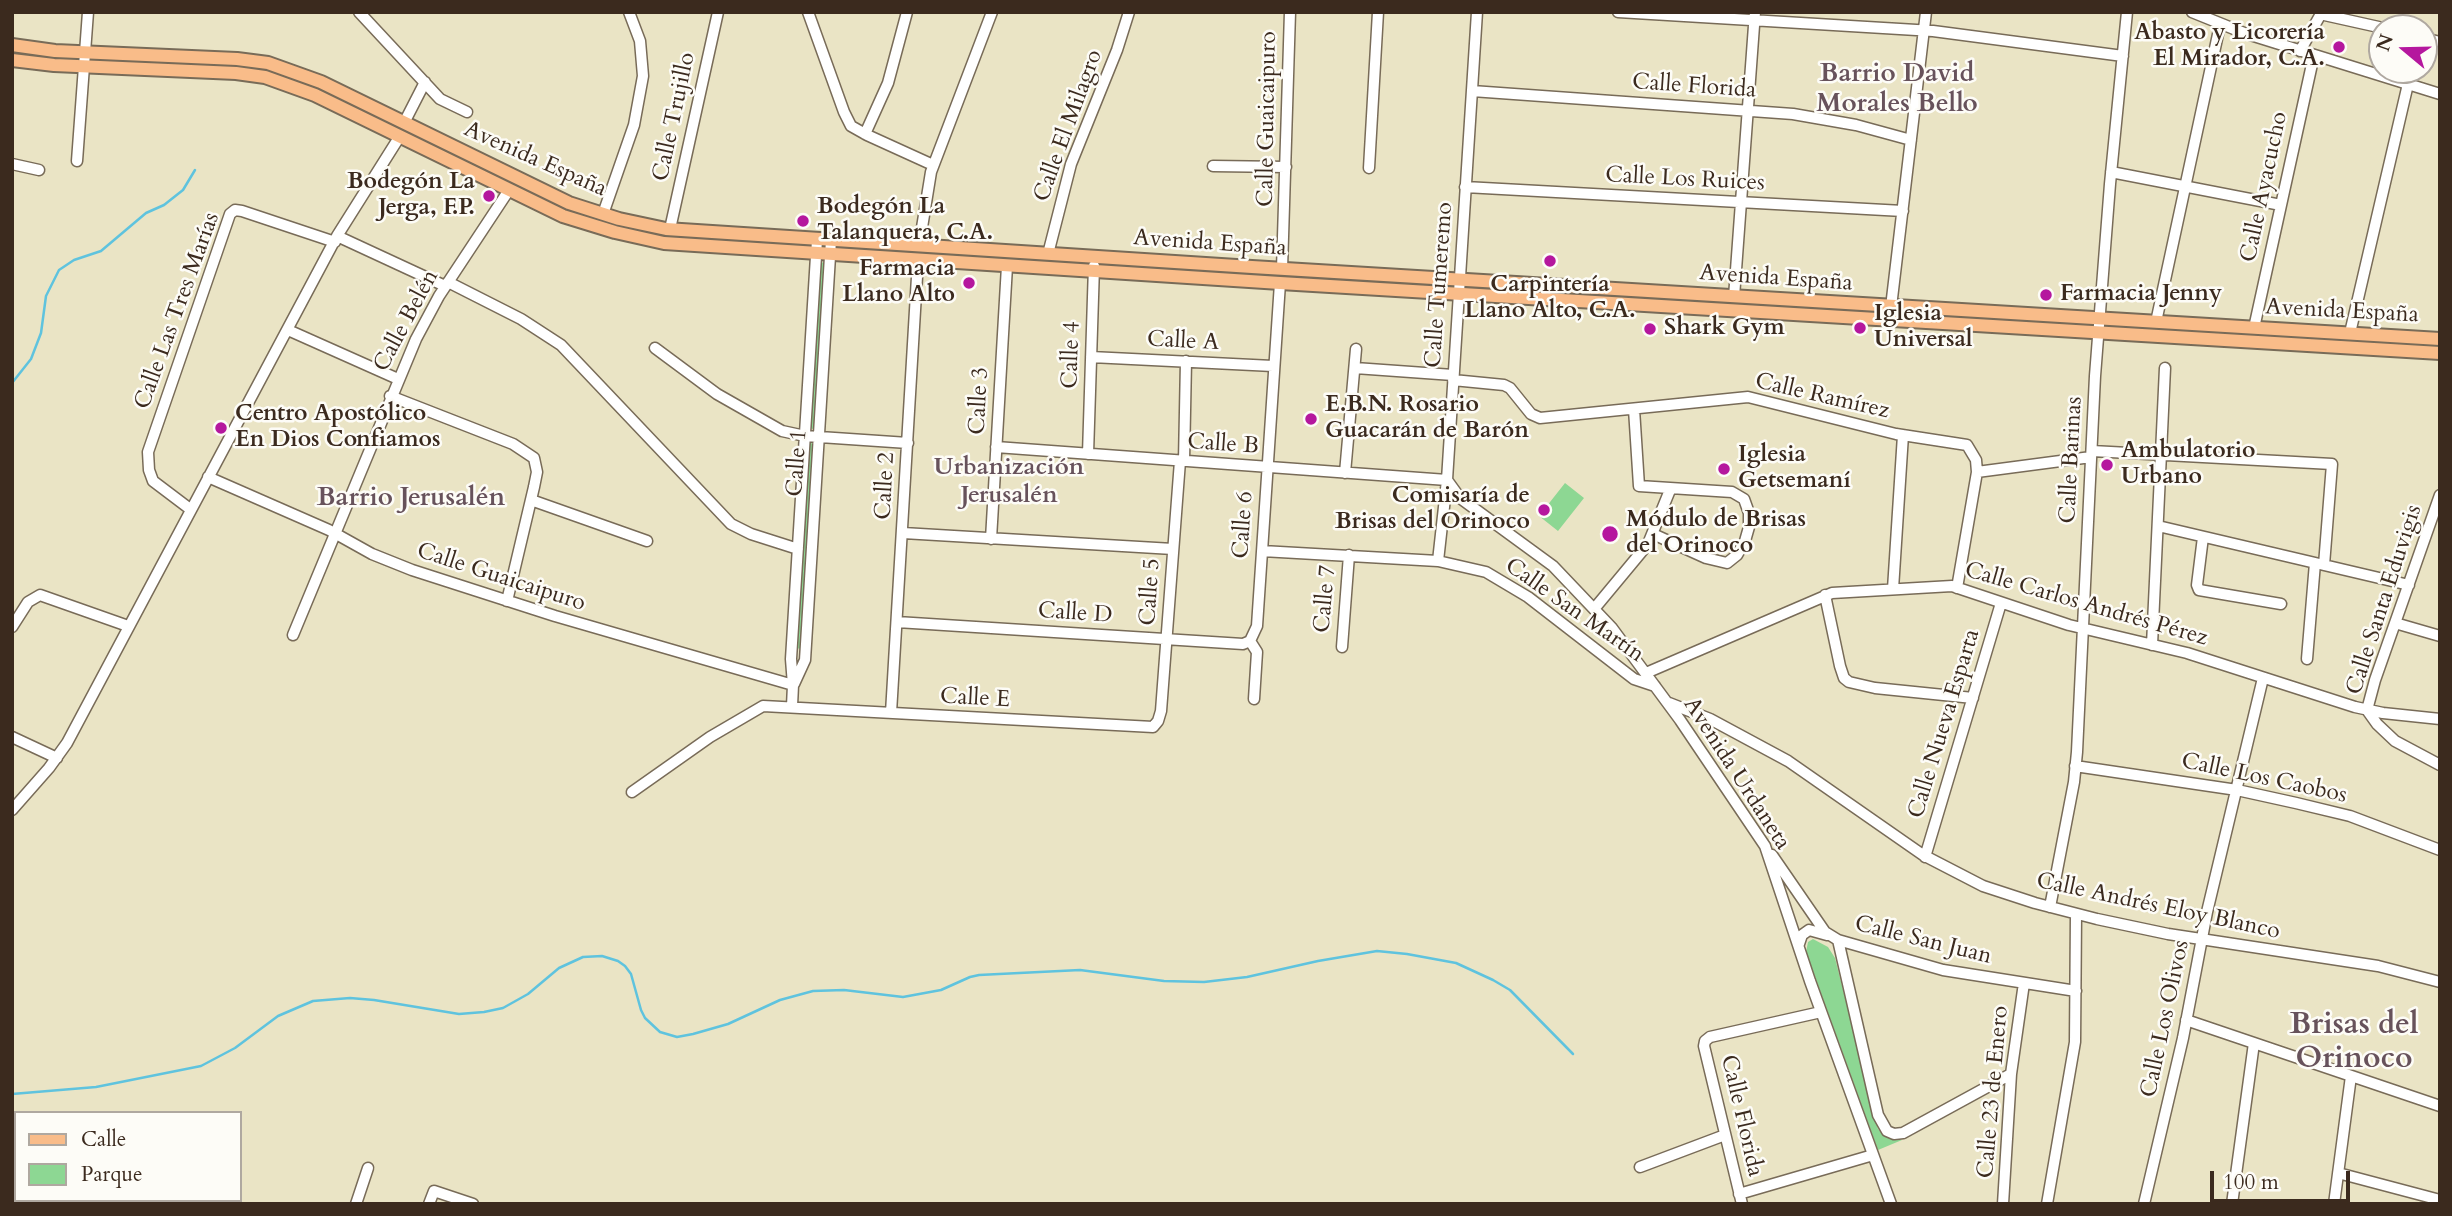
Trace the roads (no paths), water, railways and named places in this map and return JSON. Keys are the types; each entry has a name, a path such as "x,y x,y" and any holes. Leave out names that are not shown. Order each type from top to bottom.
{"main road":[{"name":"Avenida España","path":"12,45 85,53 237,59 268,63 321,82 548,194 603,214 670,229 1891,307 2440,339"},
{"name":"Avenida España","path":"12,60 265,77 315,95 509,191 580,222 640,238 683,245 2440,353"}],"street":[{"path":"77,161 88,12"},
{"path":"359,12 440,99 467,112"},
{"path":"603,214 634,125 643,76 638,32 629,12"},
{"name":"Calle Trujillo","path":"670,229 718,12"},
{"path":"808,12 847,121 865,134 933,165"},
{"path":"865,134 888,83 907,12"},
{"path":"919,246 933,165 992,12"},
{"name":"Calle El Milagro","path":"1048,254 1071,164 1117,50 1129,12"},
{"name":"Calle Guaicaipuro","path":"1282,269 1290,12"},
{"path":"1369,168 1378,12"},
{"name":"Calle Tumeremo","path":"1438,561 1447,481 1477,12"},
{"path":"1618,12 1755,16 1924,31 2123,56"},
{"path":"1891,307 1926,12"},
{"name":"Calle Barinas","path":"2050,907 2075,766 2098,332 2127,12"},
{"path":"2192,12 2220,25 2368,71"},
{"path":"2300,51 2321,13 2368,24"},
{"path":"1734,297 1755,16"},
{"path":"2156,322 2220,25"},
{"name":"Calle Ayacucho","path":"2254,328 2314,55"},
{"path":"404,122 425,82"},
{"path":"2350,333 2409,84 2440,94"},
{"name":"Calle Florida","path":"1472,91 1746,110 1829,120 1911,140"},
{"path":"12,810 67,744 336,239 400,136"},
{"path":"12,164 39,170"},
{"path":"1213,166 1286,167"},
{"path":"2111,172 2281,205"},
{"name":"Calle Los Ruices","path":"1465,187 1903,211"},
{"name":"Calle Belén","path":"293,635 416,338 446,284 509,191"},
{"name":"Calle Las Tres Marías","path":"190,509 153,481 148,452 230,215 235,210 242,211 336,239"},
{"path":"336,239 446,284 521,319 561,345 731,524 751,534 798,549"},
{"name":"Calle 1","path":"792,706 791,659 817,240"},
{"name":"Calle 1","path":"793,685 805,660 831,240"},
{"name":"Calle 4","path":"1088,454 1095,257"},
{"name":"Calle 2","path":"891,713 918,260"},
{"name":"Calle 3","path":"991,539 1007,266"},
{"name":"Calle 6","path":"1250,641 1257,626 1280,283"},
{"path":"288,330 398,379"},
{"path":"655,348 704,385 782,431 805,436 908,443"},
{"path":"1345,472 1356,349"},
{"name":"Calle A","path":"1091,357 1273,366"},
{"name":"Calle 5","path":"1155,725 1161,711 1182,461 1186,361"},
{"path":"2152,645 2165,368"},
{"path":"1355,369 1453,377"},
{"name":"Calle Ramírez","path":"1453,377 1507,386 1536,417 1748,397 1903,435 1967,444 1976,460 1977,472"},
{"path":"390,396 513,444 534,458 537,472 507,601"},
{"path":"1634,409 1639,486 1732,492 1747,503 1749,513 1745,541 1732,561 1725,563 1706,558 1653,534"},
{"path":"1893,589 1903,435"},
{"name":"Calle B","path":"996,447 1447,481"},
{"path":"1957,588 1977,472 2092,454 2162,453 2332,464 2307,659"},
{"name":"Calle Guaicaipuro","path":"208,477 334,533 391,562 507,601 793,685"},
{"name":"Avenida Urdaneta","path":"1447,481 1460,498 1537,553 1624,643 1765,845 1821,1012 1891,1204"},
{"path":"1594,609 1628,570 1653,534 1670,489"},
{"name":"Calle Santa Eduvigis","path":"2440,495 2367,710 2395,741 2440,765"},
{"path":"531,500 647,541"},
{"path":"2158,526 2409,585"},
{"path":"903,534 1173,549"},
{"path":"2203,537 2197,585 2199,590 2281,604"},
{"name":"Calle San Martín","path":"1262,551 1438,561 1486,572 1510,585 1634,679 1655,686"},
{"name":"Calle 7","path":"1342,647 1349,555"},
{"name":"Calle Carlos Andrés Pérez","path":"1646,673 1825,595 1843,591 1952,586 2083,628 2187,653 2367,710 2440,719"},
{"path":"12,627 28,602 40,594 128,626"},
{"path":"1825,595 1840,666 1844,678 1849,682 1875,688 1973,698"},
{"name":"Calle Nueva Esparta","path":"1925,857 2001,603"},
{"name":"Calle D","path":"897,622 1166,640 1242,644 1250,641"},
{"path":"2395,623 2440,636"},
{"path":"1250,641 1257,653 1254,699"},
{"name":"Calle Los Olivos","path":"2144,1204 2263,678"},
{"name":"Calle Andrés Eloy Blanco","path":"1667,702 1710,719 1788,761 1925,857 1983,886 2076,914 2202,939 2378,966 2440,982"},
{"name":"Calle E","path":"632,792 710,737 757,708 771,705 1146,728 1155,725"},
{"path":"12,737 57,758"},
{"name":"Calle Los Caobos","path":"2075,766 2237,790 2350,816 2440,850"},
{"name":"Calle San Juan","path":"1765,845 1828,935 1838,940 1943,970 2077,991"},
{"path":"2047,1204 2073,1054 2077,991 2076,914"},
{"path":"1799,946 1800,937 1805,932 1814,930 1828,935"},
{"path":"1838,940 1878,1115 1886,1131 1903,1133 2011,1074"},
{"name":"Calle 23 de Enero","path":"2003,1204 2011,1074 2024,983"},
{"name":"Calle Florida","path":"1821,1012 1710,1037 1705,1041 1740,1199 1873,1155"},
{"path":"2186,1020 2440,1106"},
{"path":"2232,1204 2254,1043"},
{"path":"2333,1204 2351,1076"},
{"path":"1640,1167 1725,1135"},
{"path":"356,1204 368,1168"},
{"path":"2338,1172 2440,1200"},
{"path":"429,1204 434,1191 473,1204"}],"waterway":[{"path":"12,383 31,359 41,333 46,296 59,270 74,260 101,251 146,213 164,205 183,190 195,170"},
{"path":"12,1094 96,1087 201,1066 235,1048 278,1016 313,1001 350,998 374,1000 459,1014 503,1008 528,994 559,968 583,957 602,956 618,961 631,974 645,1018 660,1032 677,1037 728,1024 780,1000 813,991 844,990 903,997 941,990 979,975 1080,970 1164,981 1204,982 1247,977 1377,951 1407,954 1456,963 1510,990 1573,1054"}],"place":[{"name":"Abasto y Licorería El Mirador, C.A.","path":"2339,47"},
{"name":"Bodegón La Jerga, F.P.","path":"489,196"},
{"name":"Bodegón La Talanquera, C.A.","path":"803,221"},
{"name":"Carpintería Llano Alto, C.A.","path":"1550,261"},
{"name":"Farmacia Llano Alto","path":"969,283"},
{"name":"Farmacia Jenny","path":"2046,295"},
{"name":"Iglesia Universal","path":"1860,328"},
{"name":"Shark Gym","path":"1650,329"},
{"name":"E.B.N. Rosario Guacarán de Barón","path":"1311,419"},
{"name":"Centro Apostólico En Dios Confiamos","path":"221,428"},
{"name":"Ambulatorio Urbano","path":"2107,465"},
{"name":"Iglesia Getsemaní","path":"1724,469"},
{"name":"Comisaría de Brisas del Orinoco","path":"1544,510"},
{"name":"Módulo de Brisas del Orinoco","path":"1610,534"}],"district":[{"name":"Barrio David Morales Bello","path":"1897,90"},
{"name":"Urbanización Jerusalén","path":"1009,482"},
{"name":"Barrio Jerusalén","path":"411,499"},
{"name":"Brisas del Orinoco","path":"2354,1043"}]}
